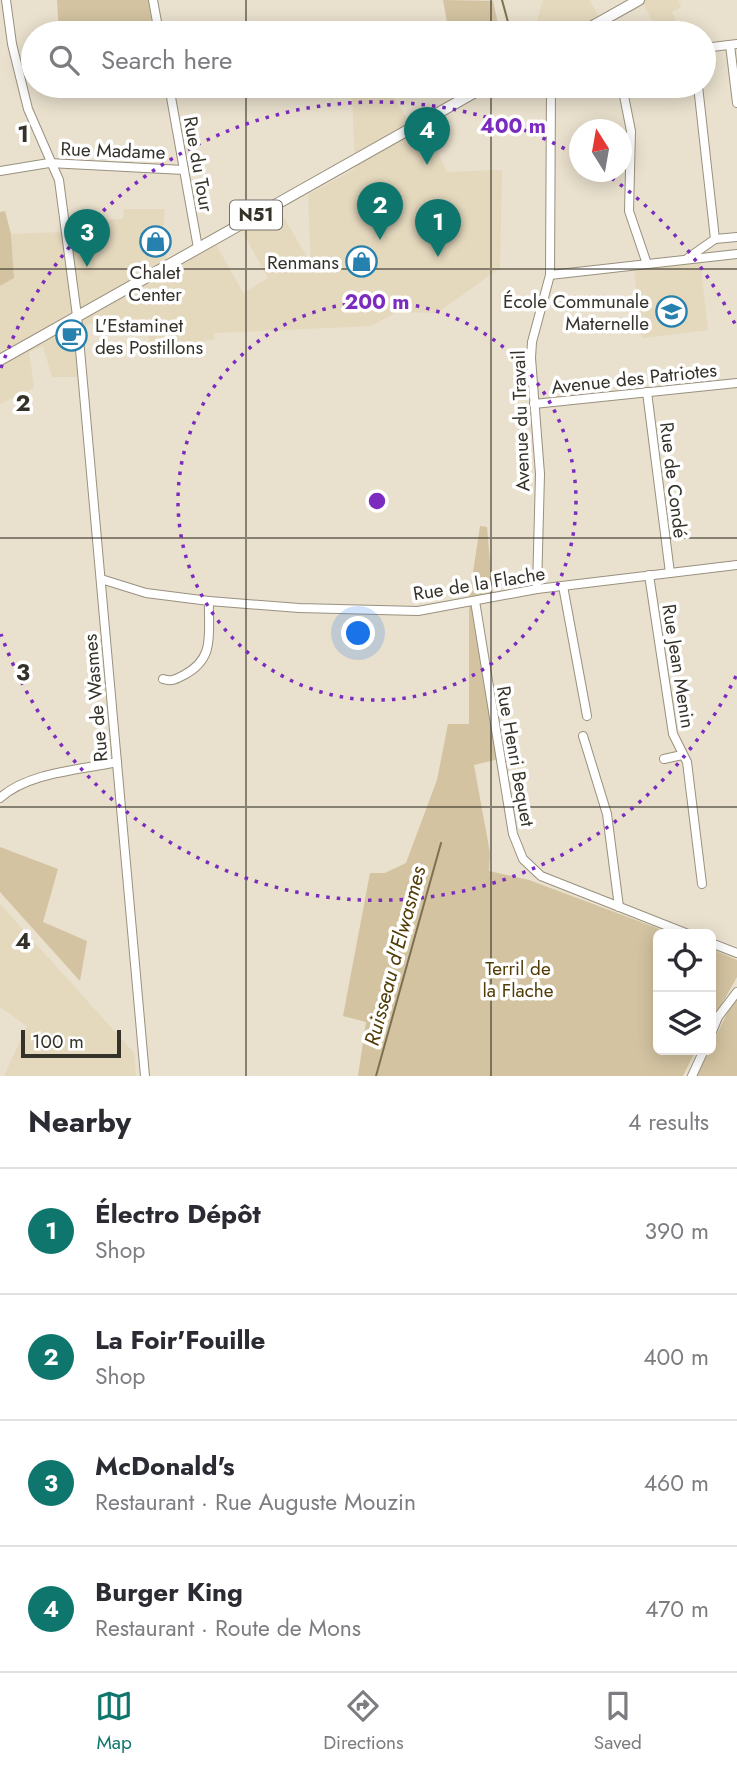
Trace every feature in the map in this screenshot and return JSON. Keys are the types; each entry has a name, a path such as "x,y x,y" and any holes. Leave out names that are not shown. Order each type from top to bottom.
{"main road":[{"path":"601,21 639,0"},
{"name":"N51","path":"0,360 464,98"}],"street":[{"name":"Rue de Wasmes","path":"6,0 21,84"},
{"path":"153,0 157,21"},
{"path":"716,47 734,45 737,103"},
{"name":"Rue de Wasmes","path":"25,98 49,163 57,172 59,180 77,316 145,1076"},
{"name":"Rue du Tour","path":"171,98 198,248"},
{"name":"Avenue du Travail","path":"537,589 540,474 532,342 550,275 551,98"},
{"path":"624,98 631,131 629,211 647,264"},
{"path":"699,98 715,239"},
{"name":"Rue Madame","path":"0,172 49,163 184,170"},
{"path":"685,260 715,239 737,237"},
{"path":"550,275 737,254"},
{"name":"Avenue des Patriotes","path":"534,404 737,383"},
{"name":"Rue de Condé","path":"647,392 670,573"},
{"path":"736,565 737,576"},
{"name":"Rue de la Flache","path":"101,579 146,593 209,601 299,608 418,611 537,589 736,565"},
{"name":"Rue Jean Menin","path":"649,575 673,734 687,762 702,884"},
{"path":"564,586 587,716"},
{"path":"163,679 174,680 201,666 207,655 209,601"},
{"name":"Rue Henri Bequet","path":"475,601 518,849 523,859 541,876 675,929"},
{"path":"583,736 607,814 619,907"},
{"path":"664,759 682,755"},
{"path":"0,798 13,788 31,781 117,762"},
{"path":"716,945 737,953"},
{"path":"716,1022 737,992"},
{"path":"692,1076 702,1055"}],"shaded area":[{"path":"543,0 589,0 599,17 592,21 537,21"},
{"path":"641,0 678,0 681,7 672,12 676,21 652,21"},
{"path":"352,98 394,98 412,127 424,123 447,172 502,170 500,268 437,313 397,312 371,326 214,333 214,340 151,346 145,319 89,324 73,332 78,377 52,377 43,346 29,352 34,388 0,404 0,286 14,278 11,234 65,232 65,227 96,220 123,219 124,209 165,209 162,247 169,264 213,239 243,293 268,278 241,229 279,209 311,264 308,195 355,169"},
{"name":"École Communale Maternelle","path":"700,261 708,330 642,338 634,269"},
{"path":"0,904 134,1053 136,1076 4,1076 27,1026 0,1007"}],"green space":[{"path":"57,0 148,0 152,21 58,21"},
{"path":"443,0 493,1 497,21 447,21"},
{"path":"5,211 11,234 14,278 0,286 0,212"},
{"name":"Terril de la Flache","path":"480,526 487,527 493,596 473,600 499,759 474,765 490,853 489,871 529,880 660,929 653,929 653,1055 694,1055 683,1076 358,1076 366,1022 343,1016 370,873 385,873 406,863 437,780 448,724 469,724 469,599"},
{"path":"0,847 58,869 43,922 87,941 80,981 0,892"},
{"path":"716,951 737,960 737,977 716,1014"},
{"path":"737,994 737,1076 696,1076 706,1055 716,1055 716,1036"}],"waterway":[{"name":"Ruisseau d'Elwasmes","path":"502,0 508,21"},
{"name":"Ruisseau d'Elwasmes","path":"376,1076 441,843"}],"place":[{"name":"Burger King","path":"427,165"},
{"name":"La Foir'Fouille","path":"380,240"},
{"name":"Chalet Center","path":"155,241"},
{"name":"Électro Dépôt","path":"438,257"},
{"name":"Renmans","path":"362,262"},
{"name":"McDonald's","path":"87,267"},
{"name":"École Communale Maternelle","path":"672,312"},
{"name":"L'Estaminet des Postillons","path":"72,336"}]}
